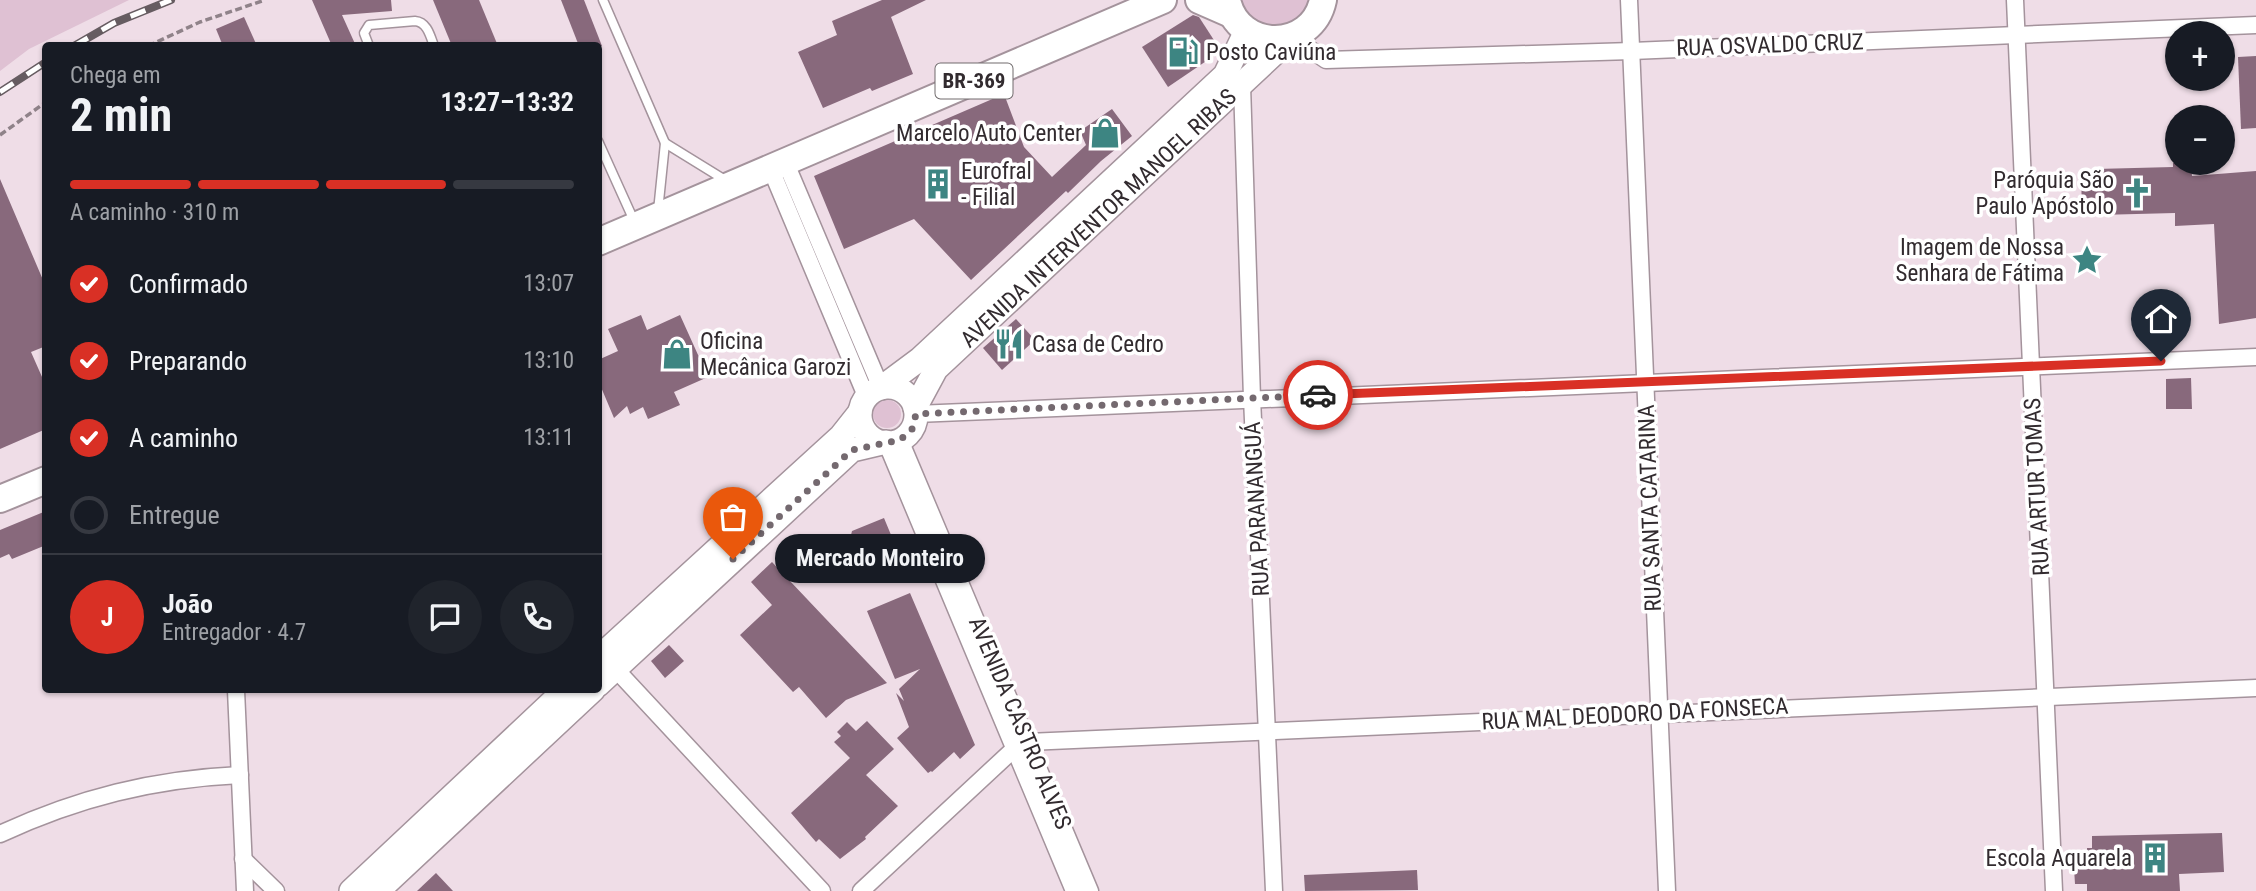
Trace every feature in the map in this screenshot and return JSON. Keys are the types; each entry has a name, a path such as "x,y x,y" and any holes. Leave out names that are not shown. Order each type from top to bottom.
{"main road":[{"name":"BR-369","path":"602,240 1163,0"},
{"path":"1199,0 1235,15 1263,39 1283,40 1307,28 1325,5"},
{"path":"0,499 42,482"}],"street":[{"name":"RUA SANTA CATARINA","path":"1629,0 1667,891"},
{"name":"RUA ARTUR TOMAS","path":"2015,0 2054,891"},
{"name":"AVENIDA INTERVENTOR MANOEL RIBAS","path":"915,411 936,369 1024,275 1225,75 1235,15"},
{"name":"RUA OSVALDO CRUZ","path":"1292,37 1326,60 1632,51 2256,25"},
{"name":"AVENIDA INTERVENTOR MANOEL RIBAS","path":"603,663 841,436 869,399 1024,275 1242,85 1292,37"},
{"name":"RUA PARANANGUÁ","path":"1242,85 1252,398 1274,891"},
{"path":"777,164 869,399 861,423 866,433 875,440 893,441"},
{"path":"915,411 2256,357"},
{"path":"821,891 603,663 852,450 893,441 912,429 915,411 910,398 902,391 892,387 869,399"},
{"name":"AVENIDA CASTRO ALVES","path":"893,441 1021,745 1090,891"},
{"name":"RUA MAL DEODORO DA FONSECA","path":"1021,745 1268,731 2256,688"},
{"path":"236,693 245,891"},
{"path":"351,891 562,693"},
{"path":"379,891 590,693"},
{"path":"861,891 1021,745"},
{"name":"AVENIDA CASTRO ALVES","path":"1021,745 1074,891"},
{"path":"0,834 51,812 111,793 161,782 240,775"},
{"path":"243,859 276,891"}],"lane":[{"path":"603,0 665,143 731,184"},
{"path":"367,42 364,33 369,25 415,21 426,26 432,42"},
{"path":"647,221 665,143"},
{"path":"602,148 647,221"}],"path":[{"path":"157,42 200,22 265,0"},
{"path":"0,135 42,105"}],"shaded area":[{"path":"0,0 129,0 29,49 0,71"},
{"path":"1240,0 1310,0 1304,12 1295,20 1275,27 1255,20 1246,12"},
{"path":"887,400 897,404 901,414 897,424 887,428 877,424 873,414 877,404"}],"building":[{"path":"312,0 391,0 392,11 342,15 354,42 330,42"},
{"path":"433,0 479,0 496,42 450,42"},
{"path":"561,0 584,0 600,42 577,42"},
{"path":"882,0 926,0 891,17 913,74 823,108 798,52 837,35 832,21"},
{"path":"1193,15 1199,17 1221,51 1168,87 1142,47"},
{"path":"244,17 255,42 221,42 216,29"},
{"path":"2256,56 2256,128 2241,129 2238,57"},
{"name":"Eurofral - Filial","path":"1004,94 1024,147 1052,177 1086,145 1080,131 1112,109 1132,136 1068,193 1066,191 971,280 914,219 844,249 814,176"},
{"path":"2165,167 2165,175 2192,176 2235,175 2235,173 2256,171 2256,318 2219,324 2214,224 2175,226 2175,213 2098,215 2098,212 2082,212 2081,174 2096,173 2096,169"},
{"path":"0,179 42,278 42,348 31,352 42,377 42,431 0,449"},
{"path":"641,315 647,330 680,315 708,377 674,392 680,405 648,419 643,407 630,414 627,406 614,418 602,390 602,358 618,351 608,329"},
{"name":"Casa de Cedro","path":"1016,319 1035,340 1002,370 983,348"},
{"path":"2191,378 2192,409 2166,409 2166,379"},
{"path":"42,513 42,547 12,559 9,554 0,558 0,530"},
{"path":"884,518 896,547 866,559 861,546 847,551 852,531"},
{"path":"772,562 887,683 846,700 826,718 799,687 793,692 740,635 772,605 751,582"},
{"path":"910,593 975,745 960,759 954,752 928,773 897,738 909,727 896,693 904,701 899,689 920,669 895,679 867,611"},
{"path":"669,645 684,661 665,678 651,661"},
{"path":"867,721 894,749 866,775 898,806 865,837 866,839 840,859 819,839 816,842 791,813 850,758 834,742 841,736 837,732 847,722 856,731"},
{"name":"Escola Aquarela","path":"2222,833 2224,872 2179,874 2180,891 2087,891 2087,884 2075,884 2074,868 2087,868 2087,848 2092,848 2092,836"},
{"path":"1417,870 1418,890 1305,891 1304,875"},
{"path":"436,873 453,891 417,891"}],"railway":[{"path":"81,42 114,23 171,0"},
{"path":"0,92 42,65"}],"way so far":[{"path":"733,559 852,450 900,440 912,429 916,414 1318,395"}],"place":[{"name":"Posto Caviúna","path":"1183,52"},
{"name":"Marcelo Auto Center","path":"1105,133"},
{"name":"Eurofral - Filial","path":"938,184"},
{"name":"Paróquia São Paulo Apóstolo","path":"2137,193"},
{"name":"Imagem de Nossa Senhara de Fátima","path":"2087,260"},
{"name":"Casa de Cedro","path":"1009,344"},
{"name":"Oficina Mecânica Garozi","path":"677,354"},
{"name":"Mercado Monteiro","path":"733,559"},
{"name":"Escola Aquarela","path":"2155,858"}],"route":[{"path":"1318,395 2161,361"}]}
